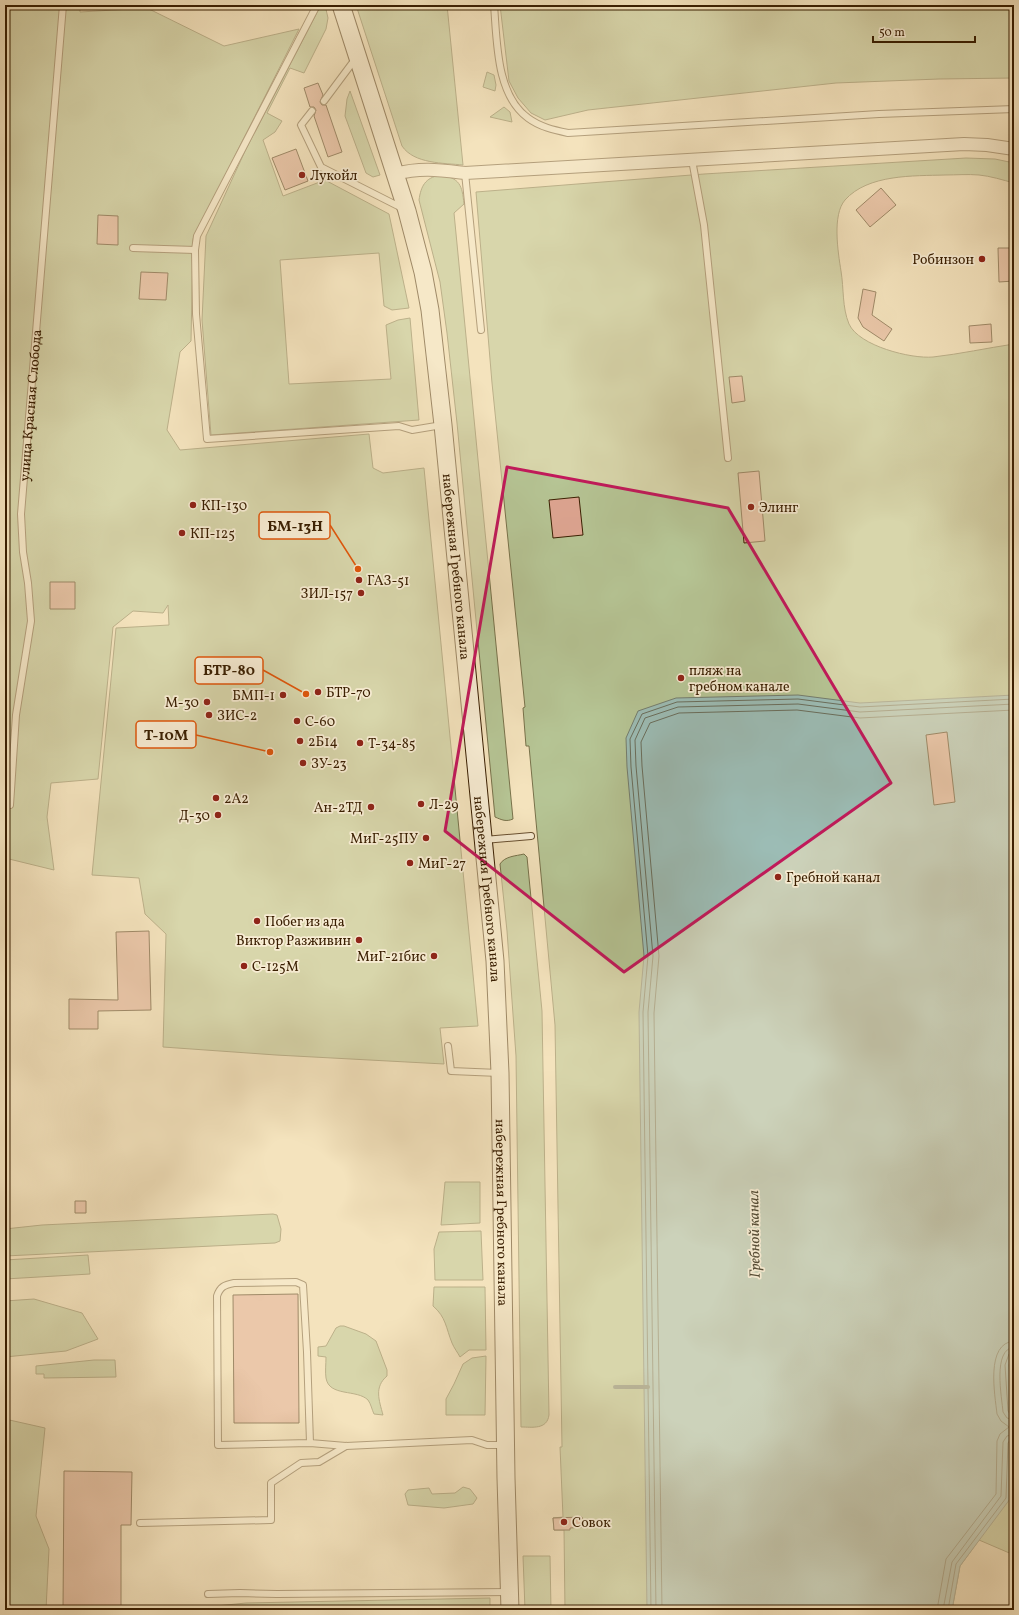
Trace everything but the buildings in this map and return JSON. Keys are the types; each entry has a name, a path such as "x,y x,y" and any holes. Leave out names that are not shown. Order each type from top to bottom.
{"street":[{"path":"341,5 395,174 411,170 431,169 465,173 964,144 987,145 1014,149"},
{"name":"набережная Гребного канала","path":"395,174 407,211 430,310 443,425 495,961 500,1073 510,1610"}],"lane":[{"name":"улица Красная Слобода","path":"10,805 16,715 31,621 28,582 23,552 22,514 63,5"},
{"path":"317,5 197,236 195,250 196,314 207,439 399,426 412,430 443,425"},
{"path":"494,5 501,76 515,107 528,119 545,128 568,133 879,114 1014,109"},
{"path":"324,100 357,56"},
{"path":"312,111 301,125 321,167 385,198 407,211"},
{"path":"692,160 704,225 728,458"},
{"path":"465,173 468,186 481,330"},
{"path":"133,248 195,250"},
{"path":"484,840 531,836"},
{"path":"448,1046 451,1071 500,1073"},
{"path":"310,1443 303,1285 296,1282 234,1282 225,1284 220,1289 217,1296 218,1445 310,1443 346,1446 472,1440 487,1445 506,1445"},
{"path":"140,1523 271,1520 271,1483 301,1463 319,1462 346,1446"},
{"path":"208,1594 510,1592"}],"highlighted area":[{"path":"507,467 728,508 891,783 624,972 445,831"}],"green space":[{"path":"5,5 80,5 80,12 147,8 224,46 299,29 193,239 191,341 180,352 167,430 180,450 369,434 373,468 383,473 424,468 478,1026 440,1028 444,1064 163,1047 166,934 145,914 139,878 92,875 116,628 169,625 168,605 163,613 133,611 113,627 98,779 51,783 47,817 54,870 5,858"},
{"path":"321,5 325,5 328,18 326,29 304,73 290,68 267,113 282,121 275,132 263,140 283,196 325,180 389,214 409,308 392,310 384,306 379,253 280,260 289,384 391,379 386,325 398,320 410,318 419,420 211,435 202,320 206,236 246,149"},
{"path":"356,5 447,5 463,165 430,162 407,152 402,146"},
{"path":"500,5 1014,5 1014,78 836,83 588,110 545,120 531,113 518,98 509,81"},
{"path":"487,72 494,75 496,85 495,91 483,87"},
{"path":"350,91 380,175 373,177 366,173 345,116 347,99"},
{"path":"504,107 510,112 512,122 490,117"},
{"name":"Гребной канал","path":"966,158 995,159 1014,163 1014,183 979,175 906,176 879,181 866,185 845,200 838,215 837,234 844,305 847,318 849,324 855,332 863,339 886,350 923,357 943,356 1014,344 1014,1555 979,1540 960,1566 952,1610 565,1610 564,1530 554,1530 553,1518 563,1517 560,1447 562,1447 555,1025 529,746 526,746 523,708 525,707 492,383 476,192 704,174"},
{"path":"440,175 456,180 461,187 464,204 454,213 513,819 508,820 502,820 495,817 447,333 440,282 419,200 425,183 431,178"},
{"path":"524,854 527,857 542,1011 549,1415 548,1420 538,1427 521,1427 516,1056 507,931 500,864 505,859"},
{"path":"445,1182 480,1182 480,1223 441,1225"},
{"path":"277,1215 281,1229 280,1241 275,1243 5,1256 5,1229 42,1225"},
{"path":"481,1231 483,1280 435,1280 434,1249 439,1232"},
{"path":"88,1255 90,1274 5,1279 5,1260"},
{"path":"434,1287 485,1287 486,1350 469,1350 460,1357 452,1343 441,1314 433,1306"},
{"path":"34,1299 82,1313 98,1339 66,1351 5,1357 5,1301"},
{"path":"340,1326 366,1334 376,1341 387,1370 387,1376 383,1380 379,1389 379,1399 383,1415 374,1414 368,1400 363,1397 332,1388 328,1384 326,1378 326,1357 318,1356 318,1347 326,1346 336,1328"},
{"path":"486,1356 485,1415 446,1415 446,1399 463,1364 472,1358"},
{"path":"94,1360 115,1360 116,1377 44,1378 44,1374 36,1374 36,1366"},
{"path":"5,1419 45,1428 36,1516 49,1549 46,1610 5,1610"},
{"path":"463,1487 470,1489 477,1498 473,1504 444,1508 408,1505 405,1494 408,1490 429,1488 432,1494 455,1493"},
{"path":"523,1556 550,1556 551,1610 525,1610"},
{"path":"490,1598 490,1610 194,1610 196,1608 246,1603"}],"water":[{"name":"Гребной канал","path":"798,695 860,703 1014,695 1014,1353 1009,1365 1013,1419 1010,1499 960,1566 952,1610 647,1610 639,1012 644,956 627,767 626,738 638,711 676,698"}],"waterway":[{"path":"615,1387 648,1387"}],"place":[{"name":"Лукойл","path":"302,175"},
{"name":"Робинзон","path":"982,259"},
{"name":"КП-130","path":"193,505"},
{"name":"Элинг","path":"751,507"},
{"name":"КП-125","path":"182,533"},
{"name":"БМ-13Н","path":"358,569"},
{"name":"ГАЗ-51","path":"359,580"},
{"name":"ЗИЛ-157","path":"361,593"},
{"name":"пляж на гребном канале","path":"681,678"},
{"name":"БТР-70","path":"318,692"},
{"name":"БТР-80","path":"306,694"},
{"name":"БМП-1","path":"283,695"},
{"name":"М-30","path":"207,702"},
{"name":"ЗИС-2","path":"209,715"},
{"name":"С-60","path":"297,721"},
{"name":"2Б14","path":"300,741"},
{"name":"T-34-85","path":"360,743"},
{"name":"Т-10М","path":"270,752"},
{"name":"ЗУ-23","path":"303,763"},
{"name":"2А2","path":"216,798"},
{"name":"Л-29","path":"421,804"},
{"name":"Ан-2ТД","path":"371,807"},
{"name":"Д-30","path":"218,815"},
{"name":"МиГ-25ПУ","path":"426,838"},
{"name":"МиГ-27","path":"410,863"},
{"name":"Гребной канал","path":"778,877"},
{"name":"Побег из ада","path":"257,921"},
{"name":"Виктор Разживин","path":"359,940"},
{"name":"МиГ-21бис","path":"434,956"},
{"name":"С-125М","path":"244,966"},
{"name":"Совок","path":"564,1522"}]}
